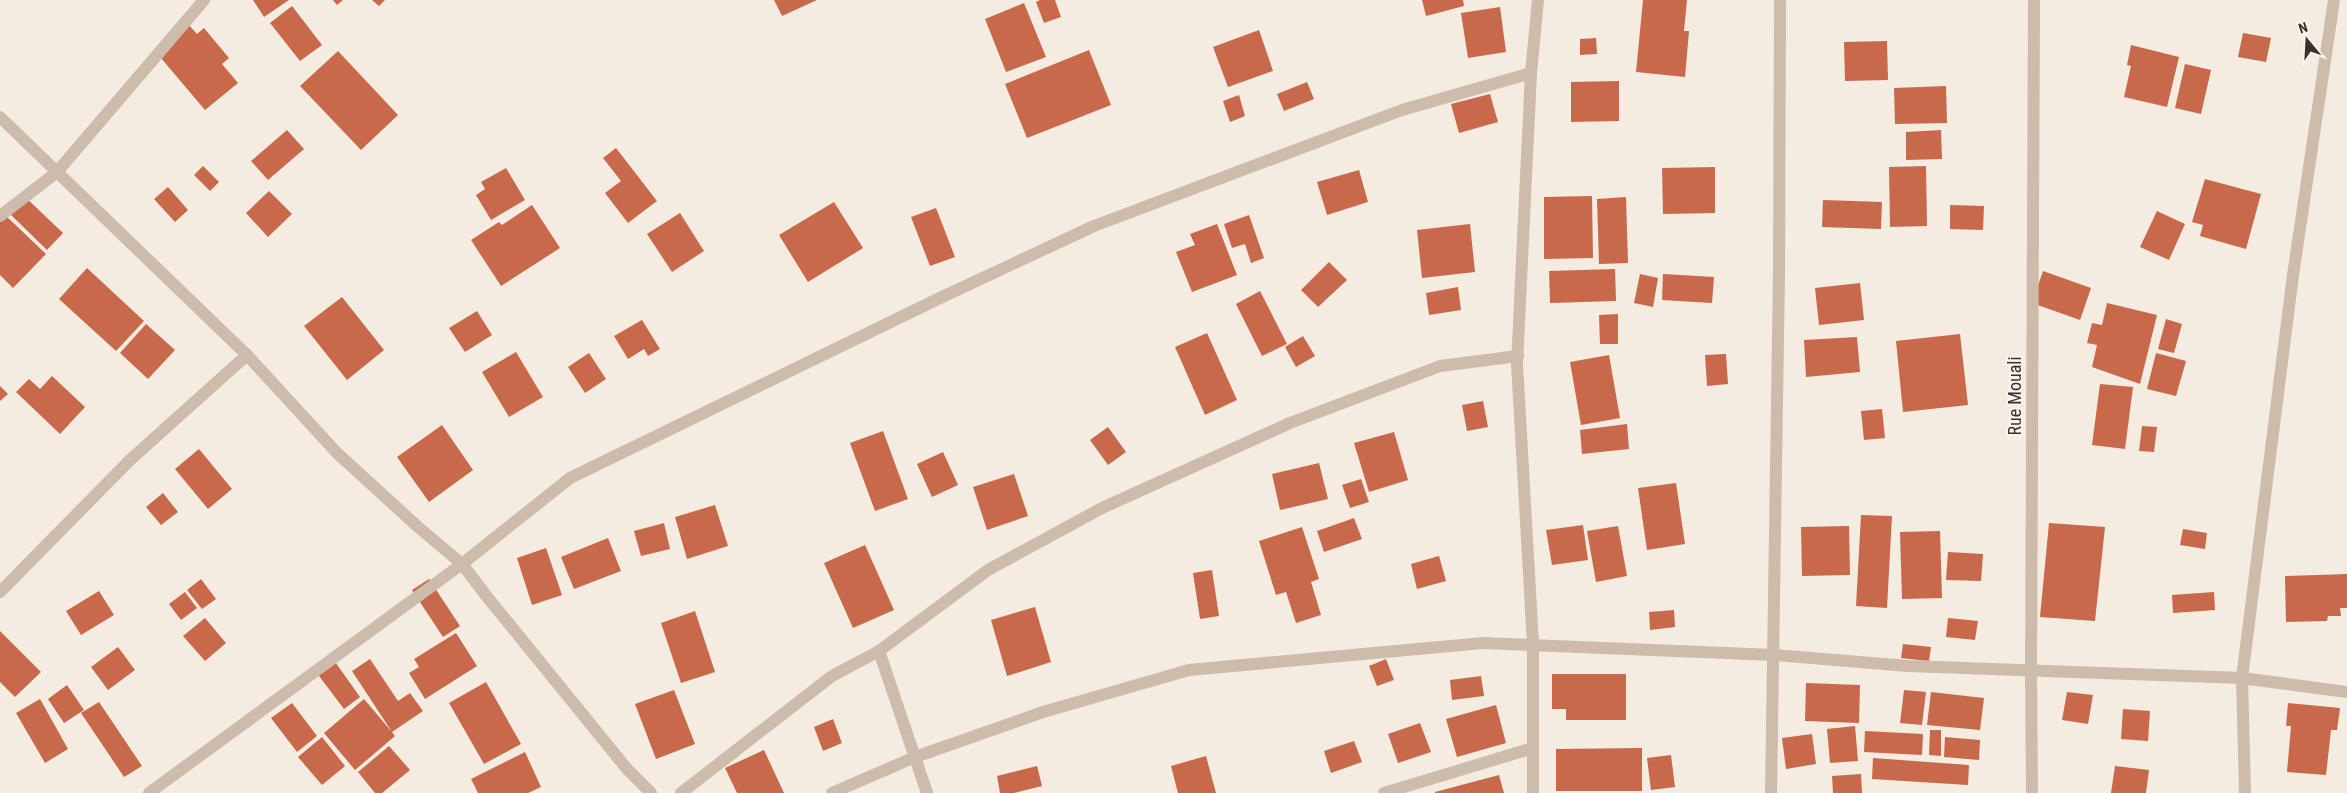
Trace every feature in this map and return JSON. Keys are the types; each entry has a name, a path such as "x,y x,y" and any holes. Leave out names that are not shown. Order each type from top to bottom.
{"street":[{"path":"0,216 57,172 204,0"},
{"path":"1533,793 1533,644 1518,356 1531,73 1538,0"},
{"path":"1771,793 1779,273 1780,0"},
{"name":"Rue Mouali","path":"2032,793 2034,0"},
{"path":"2245,793 2242,678 2292,275 2334,0"},
{"path":"149,793 462,564 570,478 1094,226 1402,110 1531,73"},
{"path":"0,117 247,355 337,453 462,564 621,762 651,793"},
{"path":"0,592 130,460 247,355"},
{"path":"681,793 832,676 879,651 988,570 1102,508 1290,423 1440,366 1518,356"},
{"path":"832,793 915,757 1043,712 1189,670 1483,643 1774,655 1908,666 2242,678 2347,692"},
{"path":"879,651 927,793"},
{"path":"1384,793 1533,748"}],"building":[{"path":"253,0 289,0 264,17"},
{"path":"333,0 343,0 337,5"},
{"path":"372,0 385,0 379,6"},
{"path":"774,0 817,0 782,16"},
{"path":"1040,0 1055,0 1061,17 1044,23 1036,2"},
{"path":"1422,0 1463,0 1464,6 1426,16"},
{"path":"1643,0 1687,0 1684,31 1689,31 1685,77 1636,72"},
{"path":"1024,3 1046,57 1006,72 985,19"},
{"path":"292,6 322,45 300,61 270,23"},
{"path":"1500,7 1506,52 1468,58 1461,13"},
{"path":"188,24 197,34 204,28 229,58 222,64 238,83 205,110 155,51"},
{"path":"1259,30 1273,71 1228,87 1213,47"},
{"path":"2243,33 2271,38 2266,62 2238,57"},
{"path":"1596,38 1597,54 1580,55 1580,39"},
{"path":"1887,41 1888,80 1845,81 1844,42"},
{"path":"2131,45 2179,57 2167,107 2124,97 2131,66 2127,65"},
{"path":"1089,50 1111,105 1027,138 1005,84"},
{"path":"338,51 398,115 361,150 300,86"},
{"path":"2185,64 2211,70 2201,114 2175,108"},
{"path":"1619,81 1619,121 1571,122 1571,82"},
{"path":"1307,82 1314,99 1284,111 1277,94"},
{"path":"1946,86 1947,123 1895,124 1894,88"},
{"path":"1490,94 1498,122 1459,133 1451,104"},
{"path":"1239,95 1245,116 1230,122 1223,101"},
{"path":"287,130 304,149 268,180 251,161"},
{"path":"1941,130 1942,159 1906,160 1906,132"},
{"path":"616,148 657,201 628,223 605,193 621,181 603,158"},
{"path":"203,166 219,182 210,191 194,175"},
{"path":"1926,166 1927,226 1890,227 1889,167"},
{"path":"1715,167 1715,213 1663,214 1662,168"},
{"path":"506,168 525,200 491,220 476,195 485,189 481,182"},
{"path":"1359,170 1368,202 1327,215 1317,182"},
{"path":"2205,179 2261,194 2246,249 2200,236 2203,225 2192,222"},
{"path":"168,187 188,210 175,222 154,199"},
{"path":"269,191 292,214 268,237 246,213"},
{"path":"23,195 63,233 47,250 7,211"},
{"path":"1592,196 1593,258 1544,259 1544,197"},
{"path":"1626,197 1628,263 1599,264 1597,199"},
{"path":"1823,200 1882,202 1881,229 1822,227"},
{"path":"834,202 863,248 808,282 779,235"},
{"path":"532,205 560,248 501,286 471,240 499,222 502,225"},
{"path":"1950,205 1984,206 1983,230 1950,229"},
{"path":"936,208 955,257 930,266 911,217"},
{"path":"2157,211 2185,224 2169,260 2140,247"},
{"path":"680,213 704,251 672,272 647,234"},
{"path":"4,214 46,254 13,288 0,275 0,218"},
{"path":"1249,215 1264,258 1251,263 1245,244 1232,248 1224,224"},
{"path":"1217,224 1237,275 1192,292 1176,252 1195,245 1190,234"},
{"path":"1470,224 1475,272 1422,278 1417,230"},
{"path":"1329,262 1347,280 1318,307 1301,290"},
{"path":"87,268 144,321 116,351 59,299"},
{"path":"1615,269 1616,301 1550,303 1549,271"},
{"path":"2043,271 2091,288 2080,320 2032,303"},
{"path":"1640,274 1658,278 1653,307 1634,303"},
{"path":"1663,274 1714,277 1712,303 1662,300"},
{"path":"1860,283 1864,320 1819,325 1815,288"},
{"path":"1458,287 1461,310 1429,315 1426,293"},
{"path":"1260,291 1287,344 1262,356 1236,304"},
{"path":"342,297 384,350 347,380 304,326"},
{"path":"2107,303 2157,315 2140,384 2092,367 2097,345 2087,343 2092,323 2102,325"},
{"path":"477,311 492,335 465,352 449,328"},
{"path":"1618,314 1618,344 1600,344 1599,315"},
{"path":"2166,319 2182,324 2174,353 2158,349"},
{"path":"642,320 660,349 648,356 644,349 628,359 614,336"},
{"path":"146,324 175,350 148,379 120,353"},
{"path":"1207,333 1237,400 1205,415 1175,347"},
{"path":"1960,334 1968,405 1903,412 1896,341"},
{"path":"1303,336 1315,356 1296,367 1285,347"},
{"path":"1857,337 1860,372 1806,377 1804,340"},
{"path":"516,352 543,397 509,417 482,372"},
{"path":"589,353 606,379 585,393 568,367"},
{"path":"2156,353 2186,361 2176,396 2147,389"},
{"path":"1726,354 1728,384 1707,386 1705,355"},
{"path":"1609,355 1620,418 1581,425 1570,362"},
{"path":"52,376 85,407 60,434 16,392 29,379 40,389"},
{"path":"2100,384 2133,387 2125,449 2092,445"},
{"path":"0,386 8,394 0,401"},
{"path":"1483,401 1488,427 1467,431 1462,405"},
{"path":"1882,409 1885,438 1864,440 1861,411"},
{"path":"1627,424 1629,449 1582,454 1580,430"},
{"path":"442,425 473,470 429,502 397,457"},
{"path":"2142,426 2157,427 2154,452 2139,451"},
{"path":"1108,427 1126,452 1108,465 1090,440"},
{"path":"883,431 908,499 875,511 850,443"},
{"path":"1394,432 1408,480 1369,492 1354,443"},
{"path":"199,449 232,489 208,509 175,469"},
{"path":"943,452 958,485 932,497 917,464"},
{"path":"1319,463 1328,499 1280,510 1272,474"},
{"path":"1014,474 1028,516 987,530 973,487"},
{"path":"1361,479 1369,502 1350,508 1342,485"},
{"path":"1676,483 1685,544 1647,550 1638,488"},
{"path":"163,493 178,512 161,525 146,507"},
{"path":"715,505 728,546 687,559 675,517"},
{"path":"1861,515 1892,516 1887,608 1856,606"},
{"path":"1354,518 1362,539 1324,552 1317,531"},
{"path":"664,523 670,549 641,556 634,531"},
{"path":"2049,523 2105,527 2095,621 2040,617"},
{"path":"1583,525 1588,560 1552,565 1546,530"},
{"path":"1618,526 1627,576 1596,582 1587,531"},
{"path":"1849,526 1850,575 1802,576 1801,527"},
{"path":"1302,527 1319,579 1311,582 1321,615 1296,623 1286,592 1276,595 1259,541"},
{"path":"2183,529 2207,533 2205,549 2180,545"},
{"path":"1940,531 1942,598 1902,599 1900,532"},
{"path":"608,538 621,571 574,589 561,557"},
{"path":"865,545 894,610 853,628 824,563"},
{"path":"546,548 562,595 532,605 517,558"},
{"path":"1948,552 1983,554 1981,581 1946,580"},
{"path":"1439,556 1446,581 1417,589 1411,564"},
{"path":"1212,570 1219,616 1200,619 1193,573"},
{"path":"2347,574 2347,608 2340,608 2341,616 2328,616 2327,621 2286,622 2285,576"},
{"path":"201,579 216,599 202,609 187,590"},
{"path":"429,579 460,626 443,637 412,590"},
{"path":"99,591 114,615 81,635 66,611"},
{"path":"185,592 197,608 181,620 169,604"},
{"path":"2214,592 2215,610 2173,613 2172,595"},
{"path":"1035,607 1051,662 1007,676 991,620"},
{"path":"1674,610 1675,627 1650,630 1649,612"},
{"path":"695,611 715,672 681,683 661,623"},
{"path":"205,618 226,643 205,661 183,636"},
{"path":"1948,618 1978,621 1975,640 1946,637"},
{"path":"0,631 41,672 15,697 0,682"},
{"path":"456,633 477,666 425,699 409,673 419,667 414,659"},
{"path":"1903,644 1931,647 1929,661 1901,658"},
{"path":"118,647 135,670 108,690 91,667"},
{"path":"333,659 360,697 344,709 316,672"},
{"path":"370,659 398,701 410,693 423,711 392,732 352,671"},
{"path":"1386,659 1394,680 1377,686 1369,666"},
{"path":"1552,674 1626,674 1626,720 1566,720 1566,709 1552,709"},
{"path":"1481,676 1484,696 1452,700 1450,680"},
{"path":"486,682 521,744 484,764 449,703"},
{"path":"1806,683 1860,685 1859,723 1805,721"},
{"path":"67,685 84,710 64,723 48,699"},
{"path":"674,690 695,744 656,759 635,704"},
{"path":"1904,690 1926,692 1922,725 1900,723"},
{"path":"1931,692 1984,698 1980,730 1927,725"},
{"path":"2067,692 2093,695 2088,724 2062,720"},
{"path":"40,699 68,749 45,763 16,713"},
{"path":"364,699 395,736 355,770 324,733"},
{"path":"99,702 142,766 124,777 81,713"},
{"path":"292,703 317,736 297,752 271,718"},
{"path":"2288,703 2340,708 2337,730 2331,730 2326,775 2287,772 2291,726 2286,726"},
{"path":"1496,705 1506,743 1457,757 1446,719"},
{"path":"2123,709 2150,711 2148,741 2121,739"},
{"path":"833,719 842,743 823,751 814,727"},
{"path":"1420,723 1431,752 1398,763 1388,734"},
{"path":"1855,726 1858,761 1830,763 1827,729"},
{"path":"1930,730 1941,730 1941,756 1929,755"},
{"path":"1865,731 1923,734 1922,755 1864,752"},
{"path":"1812,734 1816,764 1786,769 1782,738"},
{"path":"322,737 345,766 322,785 298,757"},
{"path":"1945,737 1980,740 1979,760 1944,757"},
{"path":"1354,741 1362,762 1331,773 1324,751"},
{"path":"389,746 410,770 382,793 375,793 358,772"},
{"path":"1642,748 1642,791 1556,791 1556,749"},
{"path":"764,750 784,793 737,793 725,768"},
{"path":"525,752 541,787 528,793 478,793 471,779"},
{"path":"1671,755 1675,787 1651,790 1647,758"},
{"path":"1206,756 1216,793 1178,793 1171,766"},
{"path":"1873,758 1969,765 1968,785 1872,779"},
{"path":"1037,766 1042,786 1014,793 1000,793 997,776"},
{"path":"2115,766 2149,770 2146,793 2111,793"},
{"path":"1861,774 1862,793 1833,793 1832,776"},
{"path":"1499,775 1504,793 1435,793 1435,792"}]}
